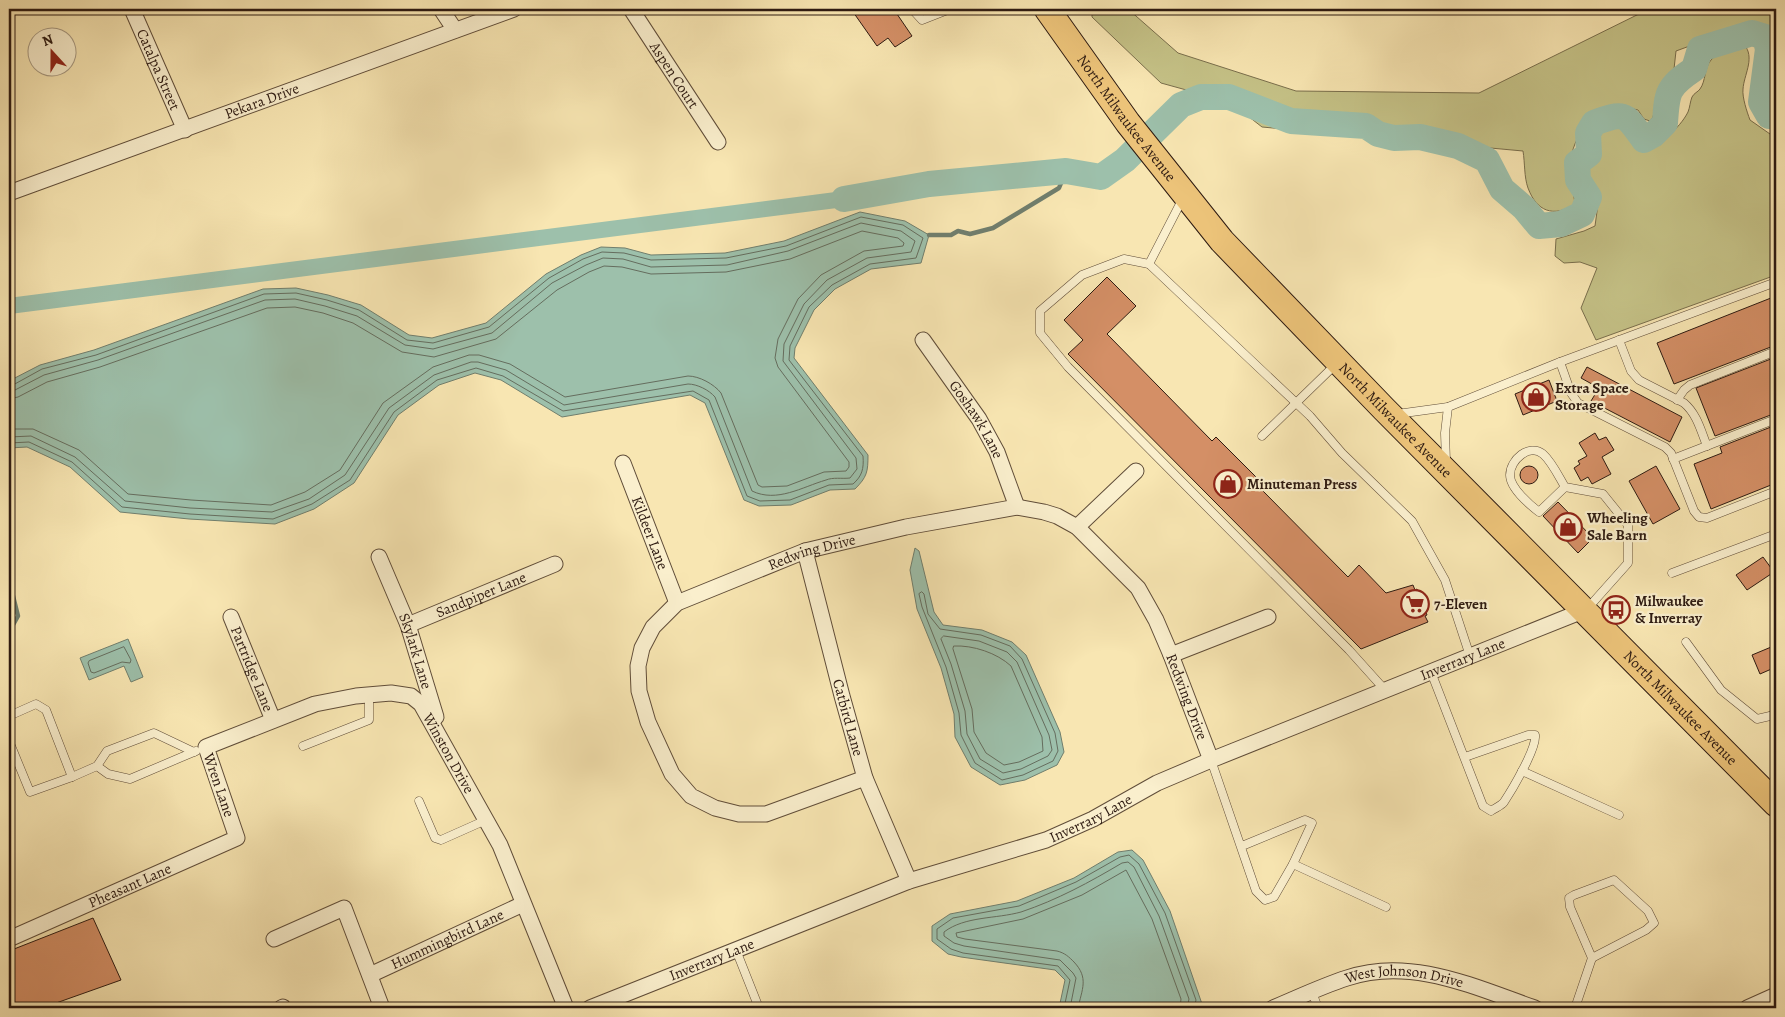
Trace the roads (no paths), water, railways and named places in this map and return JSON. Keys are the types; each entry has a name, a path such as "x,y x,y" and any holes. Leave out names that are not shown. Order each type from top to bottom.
{"main road":[{"name":"North Milwaukee Avenue","path":"1047,9 1128,124 1222,240 1390,415 1776,804"}],"street":[{"name":"Catalpa Street","path":"132,9 185,130"},
{"path":"441,9 455,30"},
{"name":"Pekara Drive","path":"9,194 514,9"},
{"name":"Aspen Court","path":"631,9 718,142"},
{"name":"Goshawk Lane","path":"923,340 979,419 997,452 1017,508"},
{"name":"Kildeer Lane","path":"623,463 677,603"},
{"path":"1077,527 1136,471"},
{"name":"Redwing Drive","path":"865,778 766,814 739,814 715,808 691,796 672,774 648,722 639,691 638,666 642,648 652,627 677,603 805,551 906,527 1017,508 1057,516 1077,527 1138,588 1156,620 1171,655 1211,760"},
{"name":"Catbird Lane","path":"805,551 865,778 908,880"},
{"name":"Skylark Lane","path":"379,557 408,626 446,747"},
{"name":"Sandpiper Lane","path":"408,626 555,564"},
{"name":"Inverrary Lane","path":"599,1006 908,880 1046,840 1092,819 1157,784 1211,760 1585,610"},
{"name":"Partridge Lane","path":"231,617 273,720"},
{"path":"1171,655 1268,617"},
{"name":"Winston Drive","path":"200,749 316,704 391,693 411,696 421,704 500,845 566,1008"},
{"name":"Wren Lane","path":"200,749 232,824"},
{"name":"Pheasant Lane","path":"9,939 237,838 232,824"},
{"name":"Hummingbird Lane","path":"370,975 524,904"},
{"path":"274,939 344,908 382,1008"},
{"name":"West Johnson Drive","path":"1272,1008 1348,977 1372,972 1410,971 1446,977 1514,1005 1535,1008"},
{"path":"1747,1008 1776,995"}],"lane":[{"path":"912,9 922,20 950,9"},
{"path":"1149,264 1185,194"},
{"path":"1385,690 1350,650 1068,367 1040,333 1040,311 1082,275 1124,259 1149,264 1310,416 1342,453 1412,521 1445,580 1470,656"},
{"path":"1390,415 1448,407 1560,362 1776,282"},
{"path":"1619,340 1634,375 1690,408 1696,417 1707,446"},
{"path":"1677,400 1690,385 1776,351"},
{"path":"1262,436 1338,362"},
{"path":"1560,362 1571,393 1578,403 1665,447 1671,453 1694,511 1700,518 1707,518 1776,491"},
{"path":"1447,471 1445,433 1448,407"},
{"path":"1673,459 1776,419"},
{"path":"1565,487 1539,512 1525,499 1513,483 1510,476 1512,467 1517,458 1525,452 1537,451 1543,454 1565,487 1603,494 1628,525 1628,563 1585,610"},
{"path":"1672,573 1776,534"},
{"path":"1686,642 1721,690 1757,719 1776,713"},
{"path":"1431,672 1483,806 1491,811 1503,803 1522,771 1536,741 1535,735 1528,735 1465,757"},
{"path":"302,746 369,720 369,695"},
{"path":"9,716 36,704 46,710 72,777"},
{"path":"9,741 30,792 97,766 107,751 154,734 200,749"},
{"path":"97,766 108,774 130,779 200,749"},
{"path":"1211,760 1256,891 1265,900 1274,897 1293,864 1312,823 1304,820 1242,846"},
{"path":"1522,771 1619,815"},
{"path":"419,801 435,838 441,840 486,820"},
{"path":"1293,864 1386,907"},
{"path":"1575,1008 1592,958 1570,907 1569,898 1614,880 1648,911 1654,923 1646,930 1592,958"},
{"path":"736,950 759,1008"},
{"path":"1312,992 1318,1008"}],"water":[{"path":"860,212 905,221 929,235 921,263 871,269 835,289 814,310 795,348 794,358 868,455 866,474 855,489 830,490 791,505 759,506 744,500 705,403 690,395 562,417 501,380 475,373 439,385 398,415 354,483 314,509 275,524 189,519 120,512 70,467 27,447 9,448 9,381 40,365 94,350 263,289 296,288 328,295 361,305 409,335 432,338 486,323 546,274 581,255 601,247 625,248 651,255 725,253 784,241"},
{"path":"915,548 919,551 934,612 943,625 982,630 1012,642 1026,655 1060,732 1064,752 1057,765 1025,780 1000,785 971,767 955,737 954,714 941,668 917,609 910,570"},
{"path":"128,639 143,677 131,682 124,666 89,680 80,658"},
{"path":"1132,850 1143,860 1170,911 1202,1004 1196,1008 1059,1008 1065,980 1055,970 948,954 932,941 932,926 950,914 1017,901 1074,878 1118,852"}],"waterway":[{"path":"844,199 929,184 1066,171 1101,177 1125,160 1181,105 1201,97 1229,97 1291,121 1366,126 1378,134 1394,138 1420,137 1458,146 1487,160 1502,189 1524,208 1539,226 1561,224 1582,214 1589,197 1578,180 1577,163 1589,154 1588,133 1594,123 1613,117 1624,117 1633,125 1644,140 1653,135 1665,123 1670,91 1678,81 1694,69 1700,49 1752,33 1765,37 1768,49 1761,102 1769,116 1776,114"},
{"path":"929,235 951,235 958,231 970,234 993,228 1059,188 1066,171"},
{"path":"9,306 844,199"},
{"path":"9,580 18,616 9,632"}],"place":[{"name":"Extra Space Storage","path":"1536,397"},
{"name":"Minuteman Press","path":"1228,484"},
{"name":"Wheeling Sale Barn","path":"1568,527"},
{"name":"7-Eleven","path":"1415,604"},
{"name":"Milwaukee & Inverray","path":"1616,610"}]}
